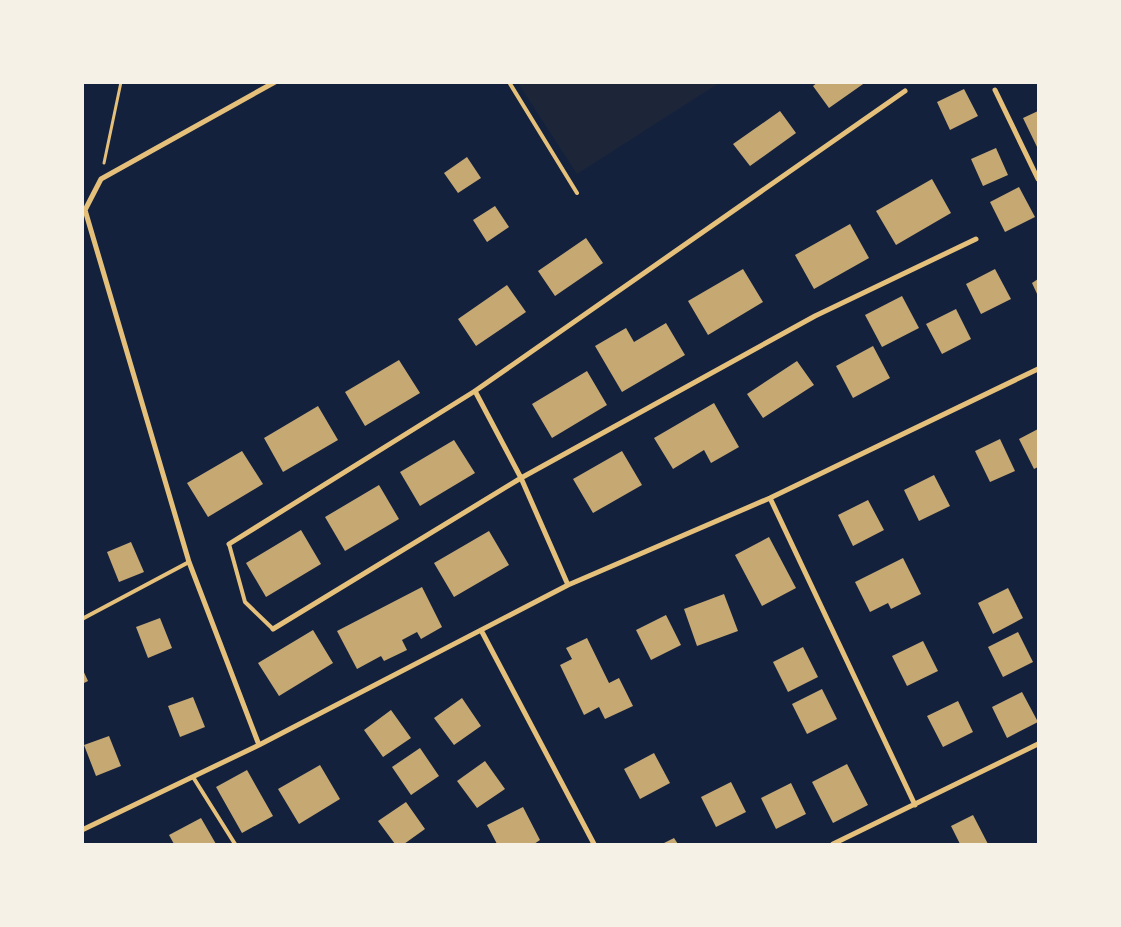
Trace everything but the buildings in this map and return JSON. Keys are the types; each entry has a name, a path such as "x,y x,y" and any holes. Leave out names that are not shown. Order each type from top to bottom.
{"street":[{"path":"259,745 189,562 85,210 101,179 275,82"},
{"path":"995,90 1038,179"},
{"path":"229,544 475,391 905,91"},
{"path":"273,629 521,478 815,316 976,239"},
{"path":"82,830 259,745 568,585 770,498 1038,369"},
{"path":"475,391 521,478 568,585"},
{"path":"770,498 915,805"},
{"path":"481,630 594,844"},
{"path":"833,844 842,843 1038,744"}],"lane":[{"path":"509,82 577,193"},
{"path":"229,544 245,602 273,629"},
{"path":"82,619 189,562"},
{"path":"193,777 234,844"}],"path":[{"path":"101,179 121,82"}],"shaded area":[{"path":"518,83 719,83 577,174"}]}
